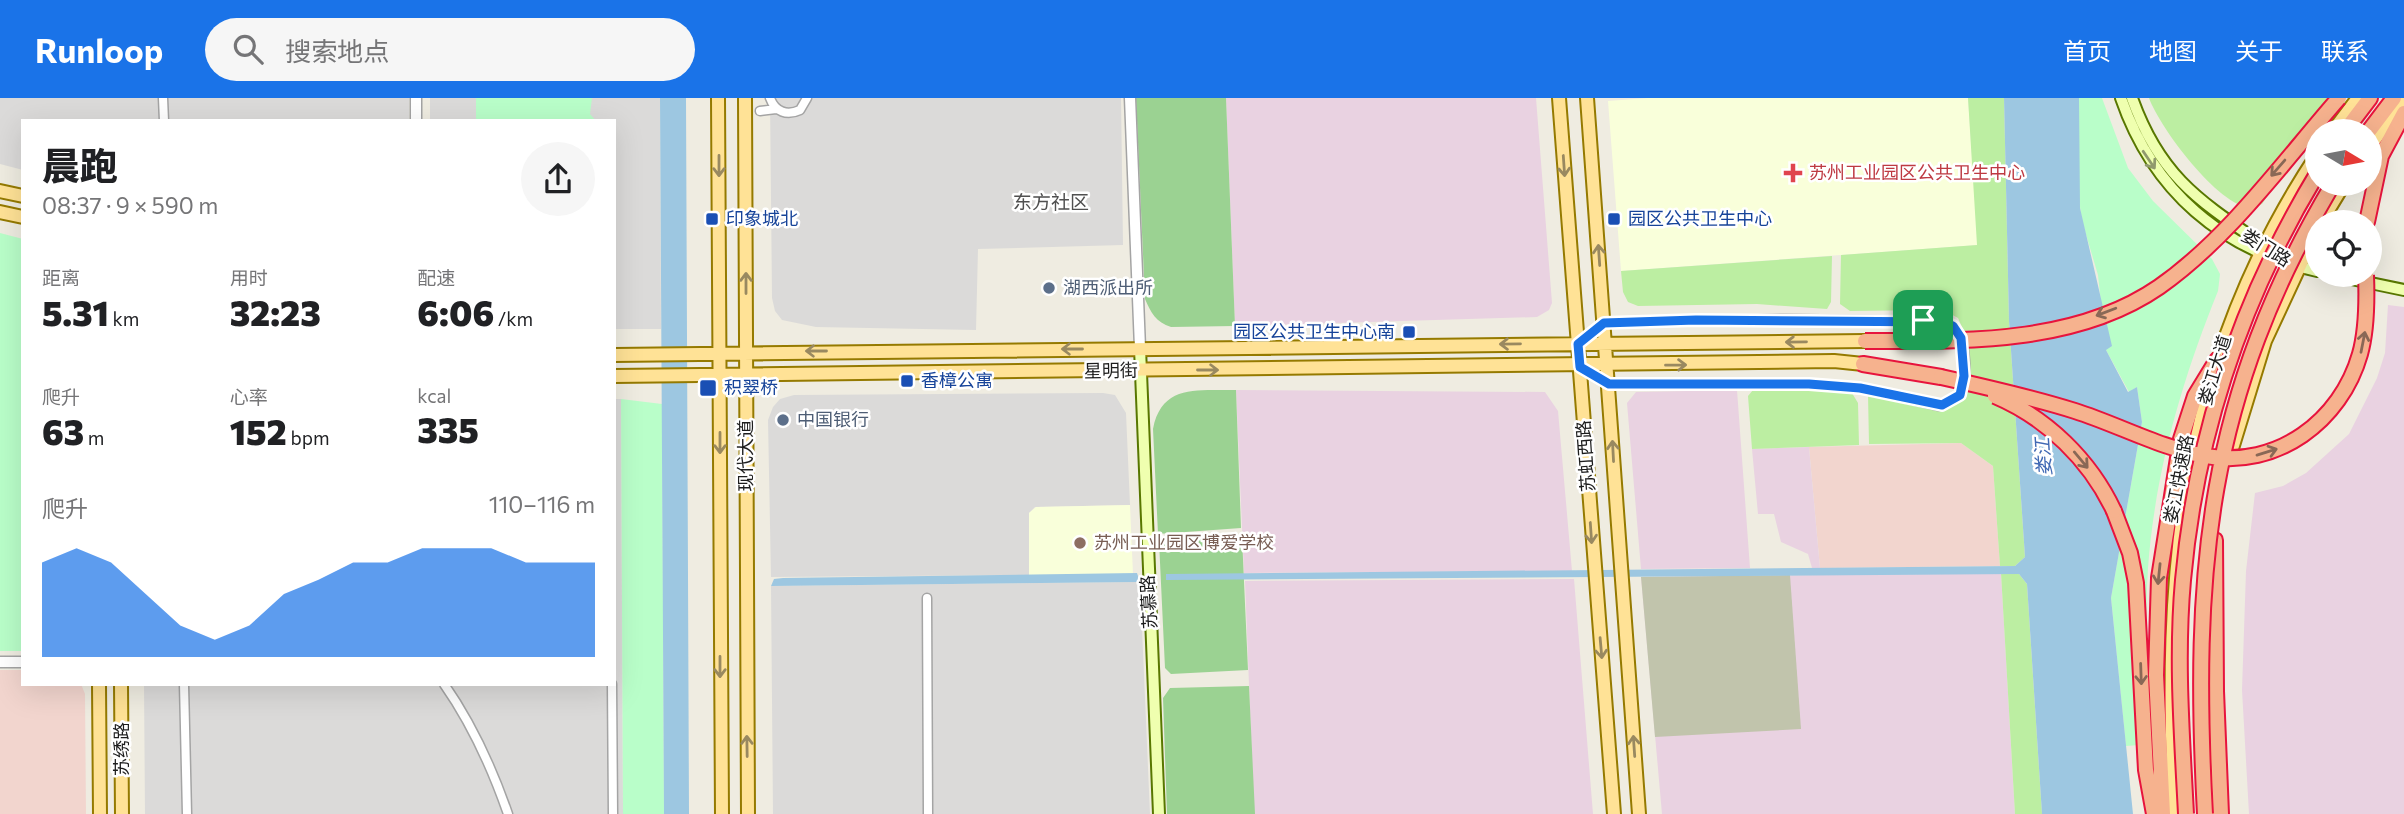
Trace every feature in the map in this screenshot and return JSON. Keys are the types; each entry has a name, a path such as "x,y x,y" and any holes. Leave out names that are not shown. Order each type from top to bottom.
{"highway":[{"path":"1865,341 2002,338 2077,323 2139,298 2175,275 2220,233 2339,98"},
{"path":"2354,119 2370,98"},
{"path":"2378,119 2394,98"},
{"path":"2370,210 2381,156 2404,113"},
{"name":"娄江快速路","path":"2186,814 2180,698 2181,613 2188,534 2200,463 2227,364 2251,300 2305,195"},
{"name":"娄江快速路","path":"2205,814 2200,723 2200,623 2207,539 2219,466 2245,371 2269,306 2327,196"},
{"path":"1863,364 1941,377 2077,411 2188,452 2227,458 2257,455 2284,446 2311,430 2344,391 2354,373 2363,343 2366,287"},
{"path":"2163,814 2156,619 2163,538 2181,439 2195,396 2217,360"},
{"path":"1941,377 1985,391 2032,416 2075,453 2108,498 2125,539 2136,583 2146,770 2154,814"},
{"path":"2215,540 2216,691 2221,814"}],"main road":[{"name":"现代大道","path":"718,98 722,814"},
{"name":"现代大道","path":"745,98 748,814"},
{"name":"苏虹西路","path":"1559,98 1614,814"},
{"name":"苏虹西路","path":"1587,98 1639,814"},
{"name":"娄门路","path":"2120,98 2134,133 2157,171 2207,221 2297,267"},
{"name":"娄门路","path":"2132,98 2153,145 2182,182 2263,251"},
{"path":"2342,119 2358,98"},
{"path":"2382,130 2404,100"},
{"name":"娄江大道","path":"2175,814 2170,710 2174,578 2186,484 2217,360 2263,251 2305,176"},
{"path":"0,191 21,196"},
{"path":"0,212 21,217"},
{"path":"2214,814 2208,685 2215,540 2228,466 2248,391 2265,341 2305,252"},
{"path":"2297,267 2305,269"},
{"path":"2382,285 2404,290"},
{"name":"星明街","path":"616,355 746,351 1865,341"},
{"name":"苏慕路","path":"1140,348 1158,814"},
{"name":"星明街","path":"616,376 1834,362 1863,364"},
{"name":"苏绣路","path":"99,686 100,814"},
{"name":"苏绣路","path":"121,686 122,814"}],"street":[{"path":"163,98 164,119"},
{"path":"416,98 416,119"},
{"path":"770,98 776,109"},
{"path":"760,111 776,109 794,113 804,106 807,98"},
{"path":"1130,98 1140,348"},
{"path":"1578,344 1604,323 1783,319 1940,321 1953,326 1959,334 1964,376 1960,395 1938,405 1860,388 1809,384 1609,384 1580,367"},
{"path":"926,598 928,814"},
{"path":"0,662 21,662"},
{"path":"184,686 187,814"},
{"path":"445,686 465,715 481,747 508,814"},
{"path":"611,686 612,814"}],"shaded area":[{"path":"0,98 409,98 409,119 21,119 21,169 0,164"},
{"path":"430,98 660,98 661,329 616,329 616,119 430,119"},
{"path":"770,98 1121,98 1123,245 978,249 976,330 816,327 782,320 775,311 772,298"},
{"path":"1226,98 1536,98 1552,303 1549,310 1537,317 1235,326"},
{"name":"苏州工业园区公共卫生中心","path":"1648,98 1968,98 1978,245 1621,271 1608,101"},
{"path":"2388,305 2404,307 2404,814 2249,814 2242,690 2246,571 2255,493 2283,486 2306,473 2349,434 2377,378 2385,353"},
{"path":"1236,390 1545,392 1558,411 1572,571 1244,573"},
{"path":"1737,390 1750,568 1641,569 1627,403 1636,392"},
{"path":"794,395 1115,395 1126,413 1130,505 1035,507 1029,513 1029,575 771,577 768,420 773,407 780,399"},
{"path":"616,399 621,399 623,814 145,814 144,686 616,686"},
{"path":"1961,443 1993,466 2000,566 1820,568 1809,447"},
{"path":"1809,447 1820,568 1812,568 1808,554 1781,542 1774,514 1758,514 1752,449"},
{"name":"苏州工业园区博爱学校","path":"1130,505 1133,574 1029,575 1029,513 1036,507"},
{"path":"2001,573 2015,814 1662,814 1641,577"},
{"path":"1790,575 1801,729 1655,737 1641,577"},
{"path":"1574,579 1593,814 1254,814 1245,581"},
{"path":"1140,582 1150,814 773,814 771,586"},
{"path":"0,670 21,670 21,686 82,686 85,694 86,814 0,814"}],"green space":[{"path":"476,98 592,98 590,114 594,119 476,119"},
{"path":"1136,98 1226,98 1235,326 1171,327 1161,322 1149,309 1145,299"},
{"path":"1968,98 2004,98 2009,321 2025,557 2015,566 2000,566 1993,466 1961,443 1869,444 1868,395 1932,408 1955,403 1965,395 1966,336 1958,318 1947,312 1930,310 1850,311 1840,304 1841,255 1977,245"},
{"path":"2079,98 2102,98 2128,168 2153,201 2212,259 2220,274 2218,291 2193,358 2172,427 2152,532 2147,612 2153,744 2126,746 2111,598 2142,422 2137,387 2129,392 2106,350 2098,275 2082,221 2078,193"},
{"path":"2149,98 2334,98 2320,119 2305,119 2305,141 2262,204 2251,208 2238,204 2207,180 2177,145"},
{"path":"0,233 21,238 21,651 0,651"},
{"path":"1832,256 1831,302 1827,309 1757,304 1638,306 1628,302 1623,292 1621,271"},
{"path":"1770,388 1852,393 1858,403 1859,445 1752,449 1748,396 1753,390"},
{"path":"1236,390 1241,528 1158,534 1153,429 1158,414 1173,397 1184,393"},
{"path":"621,399 662,404 664,814 623,814"},
{"path":"1242,537 1248,670 1171,674 1165,668 1159,541"},
{"path":"2001,573 2019,574 2027,584 2042,814 2015,814"},
{"path":"1249,686 1255,814 1167,814 1163,698 1170,688"}],"water":[{"path":"660,98 686,98 689,814 664,814"},
{"name":"娄江","path":"2004,98 2079,98 2080,208 2112,346 2106,350 2128,392 2137,387 2142,422 2111,598 2133,814 2042,814 2027,584 2019,574 1166,580 1166,574 2015,566 2025,557 2009,321"},
{"path":"1137,573 1140,582 771,586 774,579 783,578"}],"place":[{"name":"苏州工业园区公共卫生中心","path":"1793,173"},
{"name":"印象城北","path":"712,219"},
{"name":"园区公共卫生中心","path":"1614,219"},
{"name":"湖西派出所","path":"1049,288"},
{"name":"园区公共卫生中心南","path":"1409,332"},
{"name":"香樟公寓","path":"907,381"},
{"name":"积翠桥","path":"708,388"},
{"name":"中国银行","path":"783,420"},
{"name":"苏州工业园区博爱学校","path":"1080,543"}],"district":[{"name":"东方社区","path":"1051,202"}],"route":[{"path":"1783,319 1923,320 1951,325 1961,338 1963,389 1957,398 1942,405 1928,405 1860,388 1809,384 1609,384 1580,367 1578,344 1604,323 1783,319"}]}
